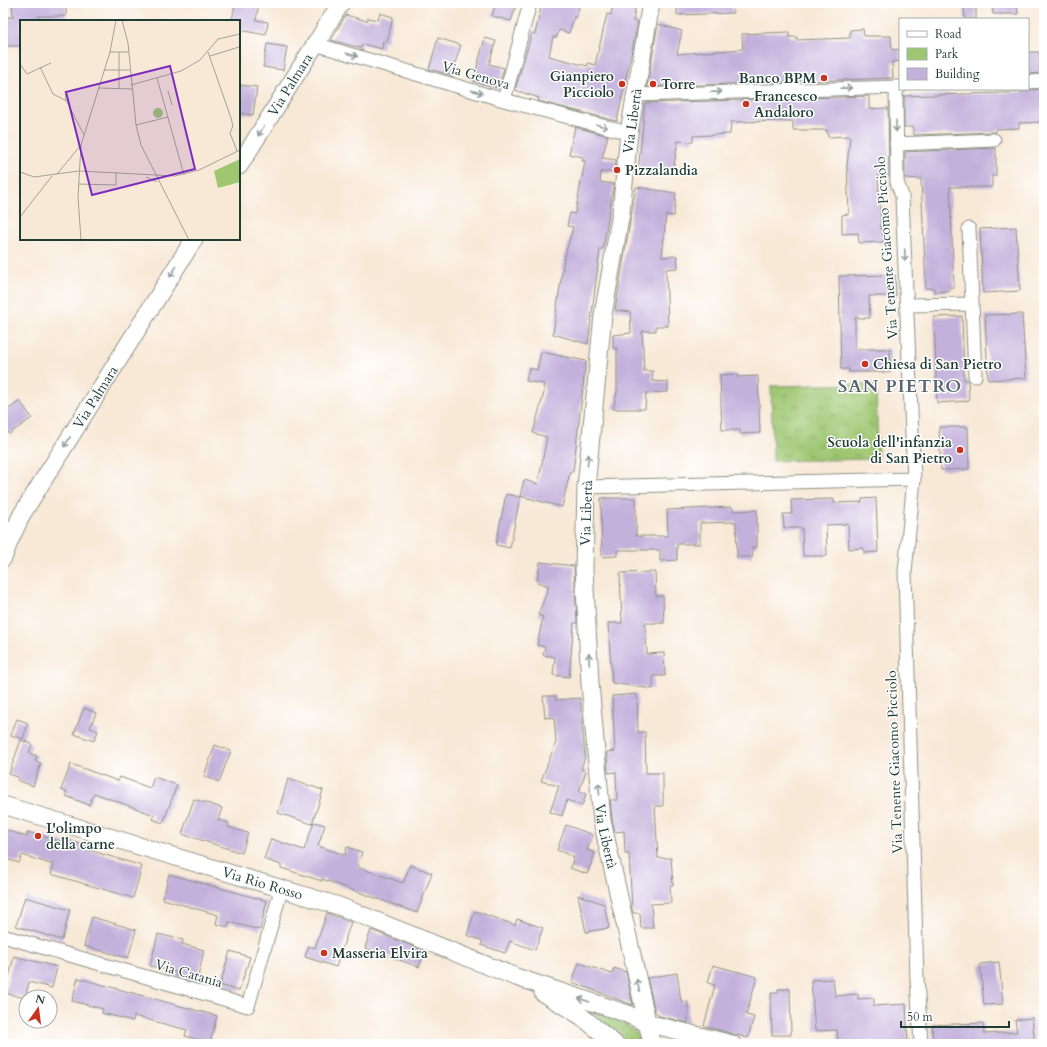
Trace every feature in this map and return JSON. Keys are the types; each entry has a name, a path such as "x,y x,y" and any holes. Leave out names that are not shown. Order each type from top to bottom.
{"street":[{"name":"Via Palmara","path":"240,164 341,3"},
{"path":"504,100 530,3"},
{"name":"Via Libertà","path":"651,3 629,133 621,213 603,315 586,487 584,569 589,668 602,821 652,1044"},
{"name":"Via Genova","path":"315,44 504,100 629,133"},
{"path":"1029,82 1044,81"},
{"path":"635,95 898,87"},
{"name":"Via Tenente Giacomo Picciolo","path":"898,87 896,144 897,182 902,196 908,305 914,479 905,572 917,979 921,1044"},
{"path":"896,144 994,140"},
{"path":"969,229 975,376"},
{"name":"Via Palmara","path":"3,558 6,542 22,514 193,240"},
{"path":"908,305 972,304"},
{"path":"586,487 914,479"},
{"name":"Via Rio Rosso","path":"3,805 339,906 396,927 516,977"},
{"name":"Via Catania","path":"3,936 248,1006 282,888"},
{"path":"516,977 625,1013 647,1023 732,1044"},
{"path":"516,977 581,1016 616,1044"}],"green space":[{"path":"876,384 878,459 773,461 771,386"},
{"path":"590,1009 621,1022 636,1032 639,1038 639,1044 630,1044 590,1011"}],"building":[{"path":"12,3 66,3 66,16 38,16 39,20 20,20 20,46 6,46 5,17 13,17"},
{"path":"235,3 259,3 256,20 268,22 266,35 240,30 240,20 232,20"},
{"path":"496,3 517,3 511,21 492,16"},
{"path":"542,3 580,3 576,18 574,17 569,33 559,30 557,37 553,37 549,56 587,66 588,63 595,65 607,14 611,15 613,3 636,3 633,21 638,22 617,121 538,101 539,98 515,90 532,33 535,34"},
{"path":"677,3 732,3 733,13 677,15"},
{"path":"992,3 1017,3 1018,14 993,14"},
{"path":"976,6 976,18 965,18 964,7"},
{"path":"380,13 393,17 387,42 383,41 382,49 362,44 361,48 331,40 346,15 367,21 368,18 378,20"},
{"path":"658,24 682,31 677,54 743,49 742,34 789,32 789,37 797,37 797,40 850,38 850,30 863,29 864,36 891,36 892,50 899,49 899,61 892,62 893,78 647,87"},
{"path":"438,38 461,45 451,75 429,69"},
{"path":"485,38 496,41 489,64 504,68 498,88 473,81"},
{"path":"267,44 287,47 283,70 263,67"},
{"path":"1029,52 1039,52 1040,73 1029,74"},
{"path":"240,85 257,87 253,115 240,113"},
{"path":"1041,89 1041,91 1044,91 1044,122 1019,123 1019,128 996,129 996,132 914,135 913,127 904,127 904,96 1028,92 1029,90"},
{"path":"869,96 869,109 888,108 889,176 878,175 881,229 883,229 884,242 859,243 858,233 842,234 842,215 849,214 847,166 850,136 828,137 827,130 793,130 793,121 731,122 730,134 693,136 693,142 678,141 673,171 638,172 645,103"},
{"path":"575,127 608,136 602,158 616,160 615,172 601,172 600,182 614,184 603,249 600,249 588,344 553,334 564,259 573,227 567,226 570,213 575,214 585,161 582,161 583,157 569,154"},
{"path":"996,148 996,176 992,176 992,187 950,187 954,288 950,288 950,291 934,292 934,288 926,288 921,179 905,178 905,152"},
{"path":"636,187 676,193 674,216 666,215 662,257 677,256 678,268 666,269 668,326 656,326 656,331 642,331 644,371 653,371 652,381 668,382 668,392 646,393 645,409 613,409 617,392 617,348 613,348 613,335 631,333 630,312 615,310"},
{"path":"1016,227 1020,291 983,293 980,229"},
{"path":"895,275 896,296 869,296 870,318 855,318 855,349 890,349 890,372 849,372 849,369 841,369 839,276"},
{"path":"1022,314 1026,378 988,380 985,315"},
{"path":"962,316 964,380 968,380 969,401 937,403 934,317"},
{"path":"541,352 586,361 573,472 570,472 562,507 520,496 524,480 538,484 547,437 533,433 545,389 543,388 544,384 526,381 529,368 537,370"},
{"path":"737,374 737,377 758,376 760,433 740,434 740,430 722,430 720,375"},
{"path":"20,401 32,418 9,434 3,425 3,413"},
{"path":"939,427 968,427 969,469 941,470"},
{"path":"506,494 520,497 510,548 496,545"},
{"path":"601,498 636,498 636,536 668,536 667,510 732,507 733,511 757,510 757,547 752,547 753,557 737,557 736,522 700,523 700,544 677,544 677,560 660,561 660,550 617,550 617,556 602,557"},
{"path":"876,498 878,552 864,553 864,548 849,549 848,524 826,525 827,556 803,556 802,528 784,528 783,514 792,514 791,500 834,499 834,503 862,502 862,499"},
{"path":"540,562 574,566 577,623 574,623 569,677 553,675 555,657 543,655 545,647 537,645 543,617 538,615 549,586 537,582"},
{"path":"655,572 656,596 663,596 664,623 645,623 647,654 664,653 665,676 653,676 653,689 612,683 608,623 622,623 620,573"},
{"path":"637,694 638,732 645,732 646,773 663,773 663,806 655,806 658,858 671,858 673,885 670,885 671,903 651,904 653,928 641,928 640,913 633,913 629,854 625,854 624,831 615,832 612,819 610,800 617,800 616,772 608,773 607,752 615,751 612,696"},
{"path":"543,696 556,696 556,700 580,698 585,757 581,769 586,771 579,792 586,794 582,806 567,800 562,816 550,812 559,786 541,781 556,742 554,717 545,718"},
{"path":"84,708 96,713 90,728 98,731 94,741 74,734"},
{"path":"17,719 28,723 23,739 11,735"},
{"path":"21,740 32,744 29,753 37,756 35,761 41,763 33,786 17,780 18,777 9,774"},
{"path":"215,745 231,751 219,782 204,776"},
{"path":"71,764 118,781 120,777 150,788 154,777 177,785 163,823 152,819 154,815 94,793 89,805 66,796 67,792 61,790"},
{"path":"288,779 323,790 312,824 278,813"},
{"path":"194,799 222,808 218,820 229,823 228,827 248,833 242,853 182,834"},
{"path":"314,822 325,825 318,846 345,855 347,847 362,852 357,867 403,883 410,865 432,873 417,913 322,879 322,881 281,868 281,865 264,859 271,839 304,850"},
{"path":"566,825 593,835 587,850 595,853 587,874 570,868 574,857 557,850"},
{"path":"3,829 27,837 28,832 69,844 70,841 90,847 89,850 142,866 133,898 51,874 54,865 22,855 19,863 3,858"},
{"path":"169,874 267,901 260,930 229,922 228,927 216,924 218,915 163,899"},
{"path":"578,895 604,904 609,928 586,932"},
{"path":"25,897 70,910 62,940 16,926"},
{"path":"475,911 515,925 517,919 543,928 535,950 510,941 505,953 481,945 483,941 467,935"},
{"path":"327,913 351,922 336,967 305,957 309,946 315,948"},
{"path":"92,917 136,930 128,958 84,946"},
{"path":"371,930 425,951 419,967 365,948"},
{"path":"158,934 183,940 182,944 204,950 197,981 175,976 176,972 150,966"},
{"path":"230,951 250,957 239,991 220,985"},
{"path":"14,956 57,967 52,988 29,982 27,989 18,989 18,996 5,993"},
{"path":"999,962 1003,1004 984,1005 980,964"},
{"path":"579,963 612,974 614,968 626,972 633,1005 572,982"},
{"path":"713,965 757,977 746,1015 754,1017 748,1038 704,1026 715,985 708,983"},
{"path":"677,973 681,1001 688,1002 688,1023 659,1016 655,1011 647,978"},
{"path":"78,978 217,1016 210,1043 185,1036 187,1030 134,1016 133,1021 102,1013 103,1009 72,1001"},
{"path":"833,979 835,996 858,994 858,999 874,998 874,1006 906,1004 908,1044 838,1044 837,1030 815,1031 811,980"},
{"path":"778,989 790,989 791,1035 772,1035 771,993 778,993"},
{"path":"1032,1018 1035,1044 933,1044 932,1025 983,1023 984,1034 1017,1032 1015,1020"}],"place":[{"name":"Banco BPM","path":"824,78"},
{"name":"Gianpiero Picciolo","path":"622,84"},
{"name":"Torre","path":"653,84"},
{"name":"Francesco Andaloro","path":"746,104"},
{"name":"Pizzalandia","path":"617,170"},
{"name":"Chiesa di San Pietro","path":"865,364"},
{"name":"Scuola dell'infanzia di San Pietro","path":"960,450"},
{"name":"L'olimpo della carne","path":"38,836"},
{"name":"Masseria Elvira","path":"324,953"}],"district":[{"name":"SAN PIETRO","path":"900,386"}]}
